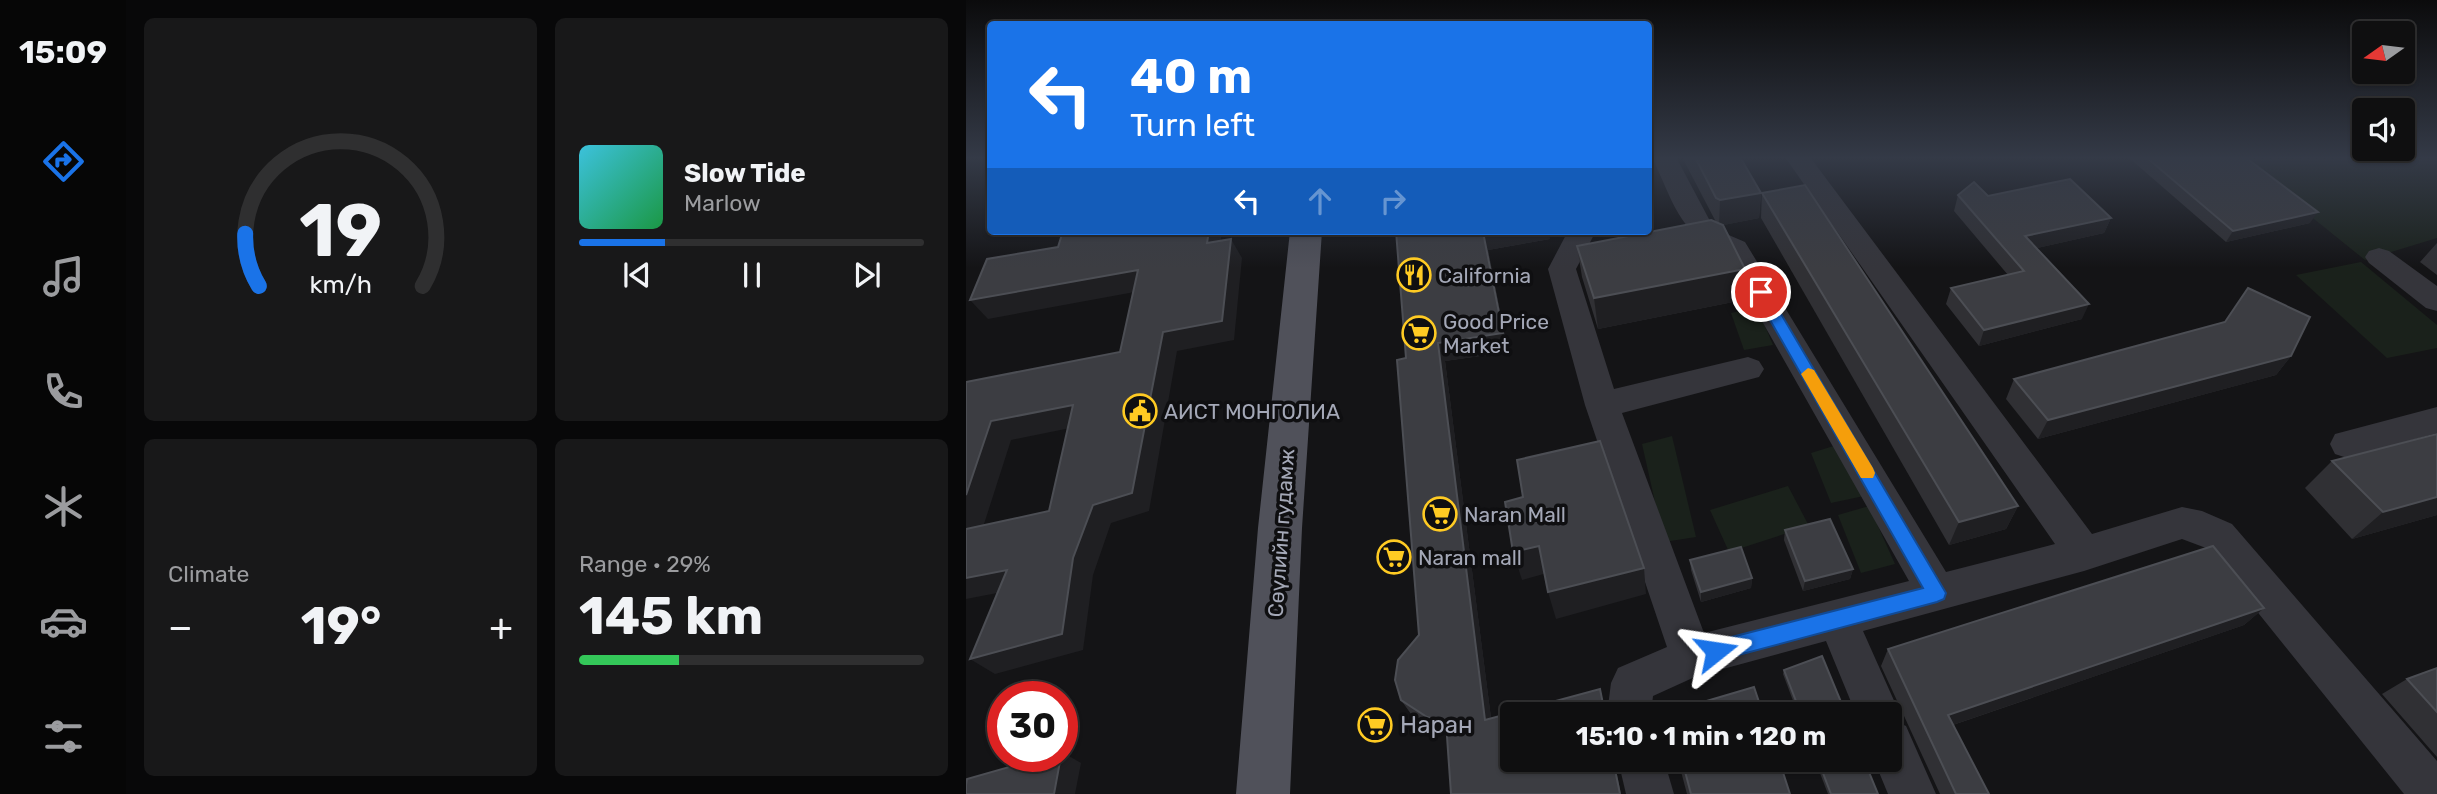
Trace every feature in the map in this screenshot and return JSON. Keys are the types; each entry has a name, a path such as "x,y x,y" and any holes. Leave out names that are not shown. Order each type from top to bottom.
{"main road":[{"name":"Сөүлийн гудамж","path":"1263,794 1280,528 1306,235"}],"street":[{"path":"1683,194 1699,226 1714,239 1735,248 1937,593"},
{"path":"1824,194 2084,554"},
{"path":"1580,235 1562,269 1602,405 1692,657"},
{"path":"1676,247 1714,239"},
{"path":"2379,257 2437,301"},
{"path":"1562,269 1600,262"},
{"path":"1602,405 1748,369"},
{"path":"2347,444 2437,419"},
{"path":"1631,702 1633,683 1692,657 2084,554 2182,523 2202,527 2219,536 2434,794"},
{"path":"1837,619 1873,702"},
{"path":"1902,771 1912,794"},
{"path":"1644,772 1650,794"}],"shaded area":[{"path":"2283,194 2437,194 2437,238 2365,260"},
{"path":"2361,262 2437,325 2437,348 2387,358 2296,275"},
{"path":"1757,307 1773,345 1744,350 1731,313"},
{"path":"1672,436 1696,537 1664,542 1642,444"},
{"path":"1840,444 1864,496 1831,503 1811,453"},
{"path":"1788,486 1809,526 1729,552 1710,510"},
{"path":"1869,506 1895,564 1861,573 1838,515"}],"building":[{"path":"1714,194 1755,194 1720,200"},
{"path":"1763,194 1811,194 2018,506 1959,522"},
{"path":"2086,194 2111,218 2025,236 2089,304 1984,330 1951,288 2024,271 1958,195"},
{"path":"2190,194 2294,194 2318,212 2233,231"},
{"path":"1711,220 1723,225 1745,269 1594,298 1577,246 1634,235 1652,235 1652,231"},
{"path":"1062,235 1208,235 1207,243 1231,239 1222,321 1163,332 1132,493 1093,505 1073,558 1062,634 970,659 1007,570 966,578 966,529 1049,511 1073,405 991,421 966,495 966,382 1120,352 1138,270 970,300 987,259 1058,247"},
{"path":"1396,235 1484,235 1503,333 1438,343 1485,720 1500,716 1500,772 1615,772 1620,794 1451,794 1446,722 1427,717 1401,700 1395,680 1398,660 1419,635 1397,360 1406,358"},
{"path":"2248,288 2310,317 2291,356 2048,420 2014,379 2225,322"},
{"path":"2437,434 2437,497 2383,512 2332,461"},
{"path":"1600,441 1644,568 1548,592 1539,546 1513,552 1505,502 1523,497 1517,460"},
{"path":"1830,519 1853,569 1805,581 1785,530"},
{"path":"2213,546 2264,608 1948,715 1989,794 1956,794 1888,649"},
{"path":"1741,547 1752,578 1701,592 1690,560"},
{"path":"1822,656 1841,702 1796,702 1784,670"},
{"path":"2437,668 2437,712 2407,679"},
{"path":"1754,687 1759,702 1703,702"},
{"path":"1600,689 1603,702 1552,702"},
{"path":"992,772 1058,772 1054,794 966,794 967,779"},
{"path":"1685,772 1783,772 1790,794 1691,794"},
{"path":"1823,772 1869,772 1878,794 1831,794"}],"slow traffic":[{"path":"1808,374 1867,473"}],"place":[{"name":"California","path":"1414,275"},
{"name":"Good Price Market","path":"1419,333"},
{"name":"АИСТ МОНГОЛИА","path":"1140,411"},
{"name":"Naran Mall","path":"1440,514"},
{"name":"Naran mall","path":"1394,557"},
{"name":"Наран","path":"1375,725"}],"route":[{"path":"1716,651 1937,593 1761,292"}]}
